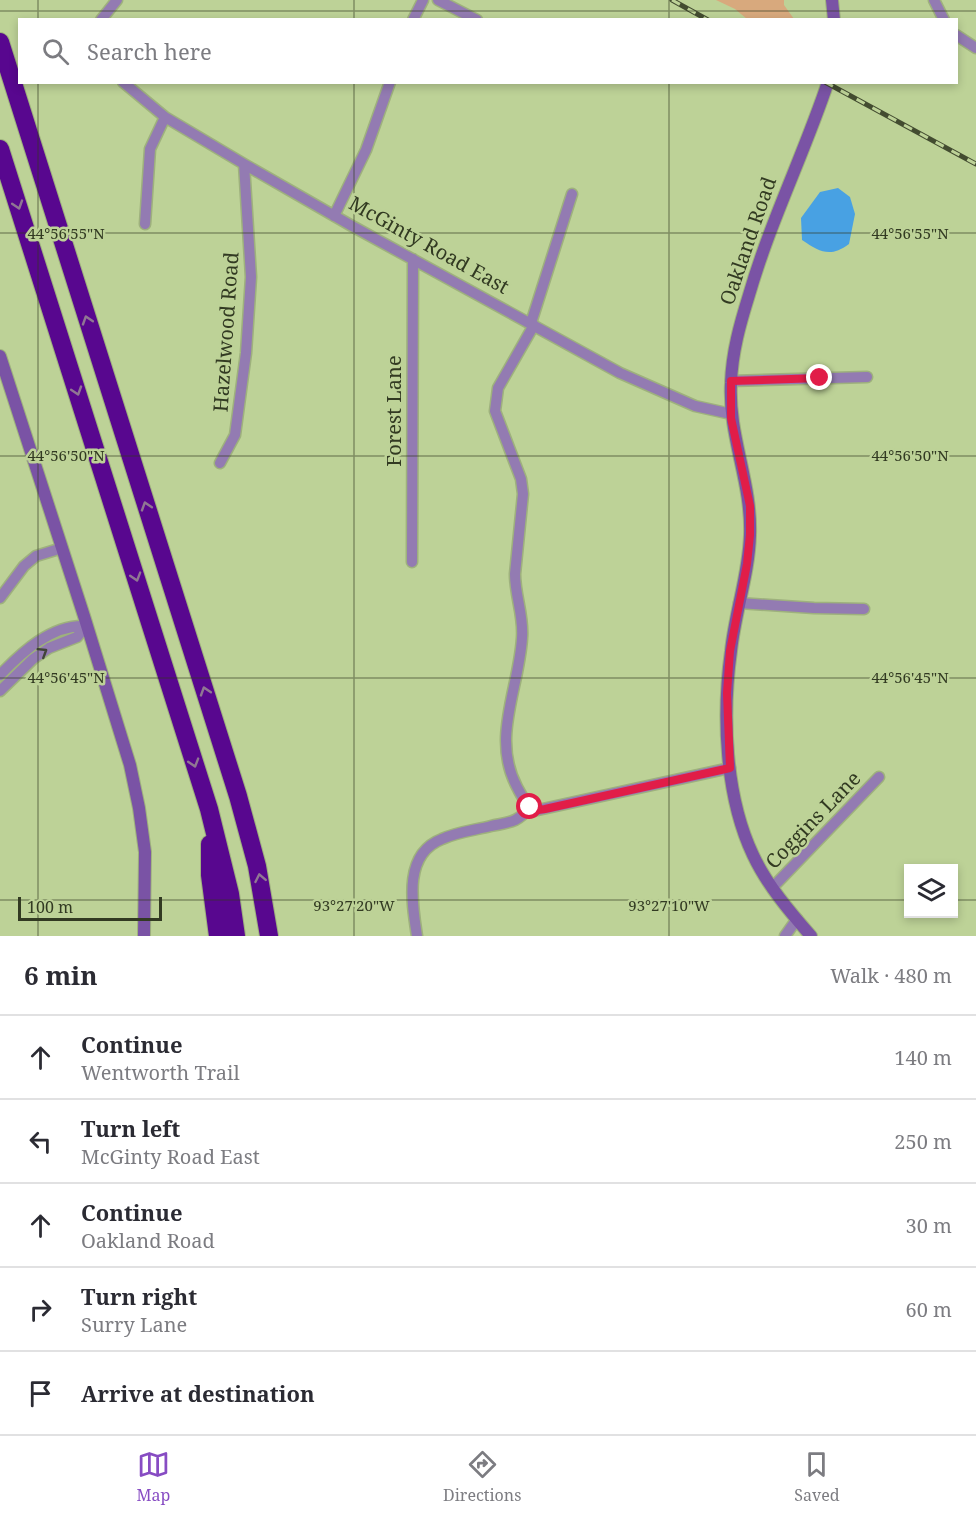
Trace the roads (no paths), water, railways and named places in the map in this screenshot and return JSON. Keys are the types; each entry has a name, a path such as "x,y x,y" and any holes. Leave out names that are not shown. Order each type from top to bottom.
{"highway":[{"path":"0,42 234,785 257,866 266,907 269,936"},
{"path":"0,149 209,809 230,894 236,936"},
{"path":"209,809 210,875 218,936"},
{"path":"266,907 279,936"}],"street":[{"path":"103,18 117,0"},
{"path":"414,18 423,0"},
{"path":"438,0 473,18"},
{"path":"832,0 834,18"},
{"path":"934,0 943,18"},
{"path":"958,36 976,48"},
{"name":"McGinty Road East","path":"125,84 165,117 413,260 620,373 695,406 731,416"},
{"path":"334,216 366,150 389,84"},
{"name":"Oakland Road","path":"731,416 731,381 739,327 756,272 827,84"},
{"path":"145,224 150,149 165,117"},
{"name":"Hazelwood Road","path":"220,463 235,435 246,353 251,277 244,164"},
{"path":"572,194 532,324 498,388 495,399 495,411 521,479 523,494 516,574 517,596 522,617 522,638 505,739 508,761 514,782 525,802 538,810 730,768"},
{"name":"Forest Lane","path":"412,562 413,260"},
{"path":"0,356 121,733 139,808 145,852 144,936"},
{"path":"731,381 867,377"},
{"path":"731,416 750,506 750,535 730,651 727,693 730,768 736,806 753,856 773,887 811,936"},
{"path":"0,598 24,566 36,556 62,548"},
{"path":"739,603 864,609"},
{"path":"0,675 23,651 50,634 74,625 86,626"},
{"path":"0,692 33,659 49,648 77,637 86,626"},
{"name":"Coggins Lane","path":"773,887 879,777"},
{"path":"417,936 412,906 413,879 417,860 428,846 443,838 520,819 530,807"},
{"path":"785,936 797,919"}],"water":[{"path":"838,188 850,197 855,214 849,244 836,251 825,252 802,240 801,218 820,192"}],"railway":[{"path":"672,0 704,18"},
{"path":"829,84 976,164"}]}
